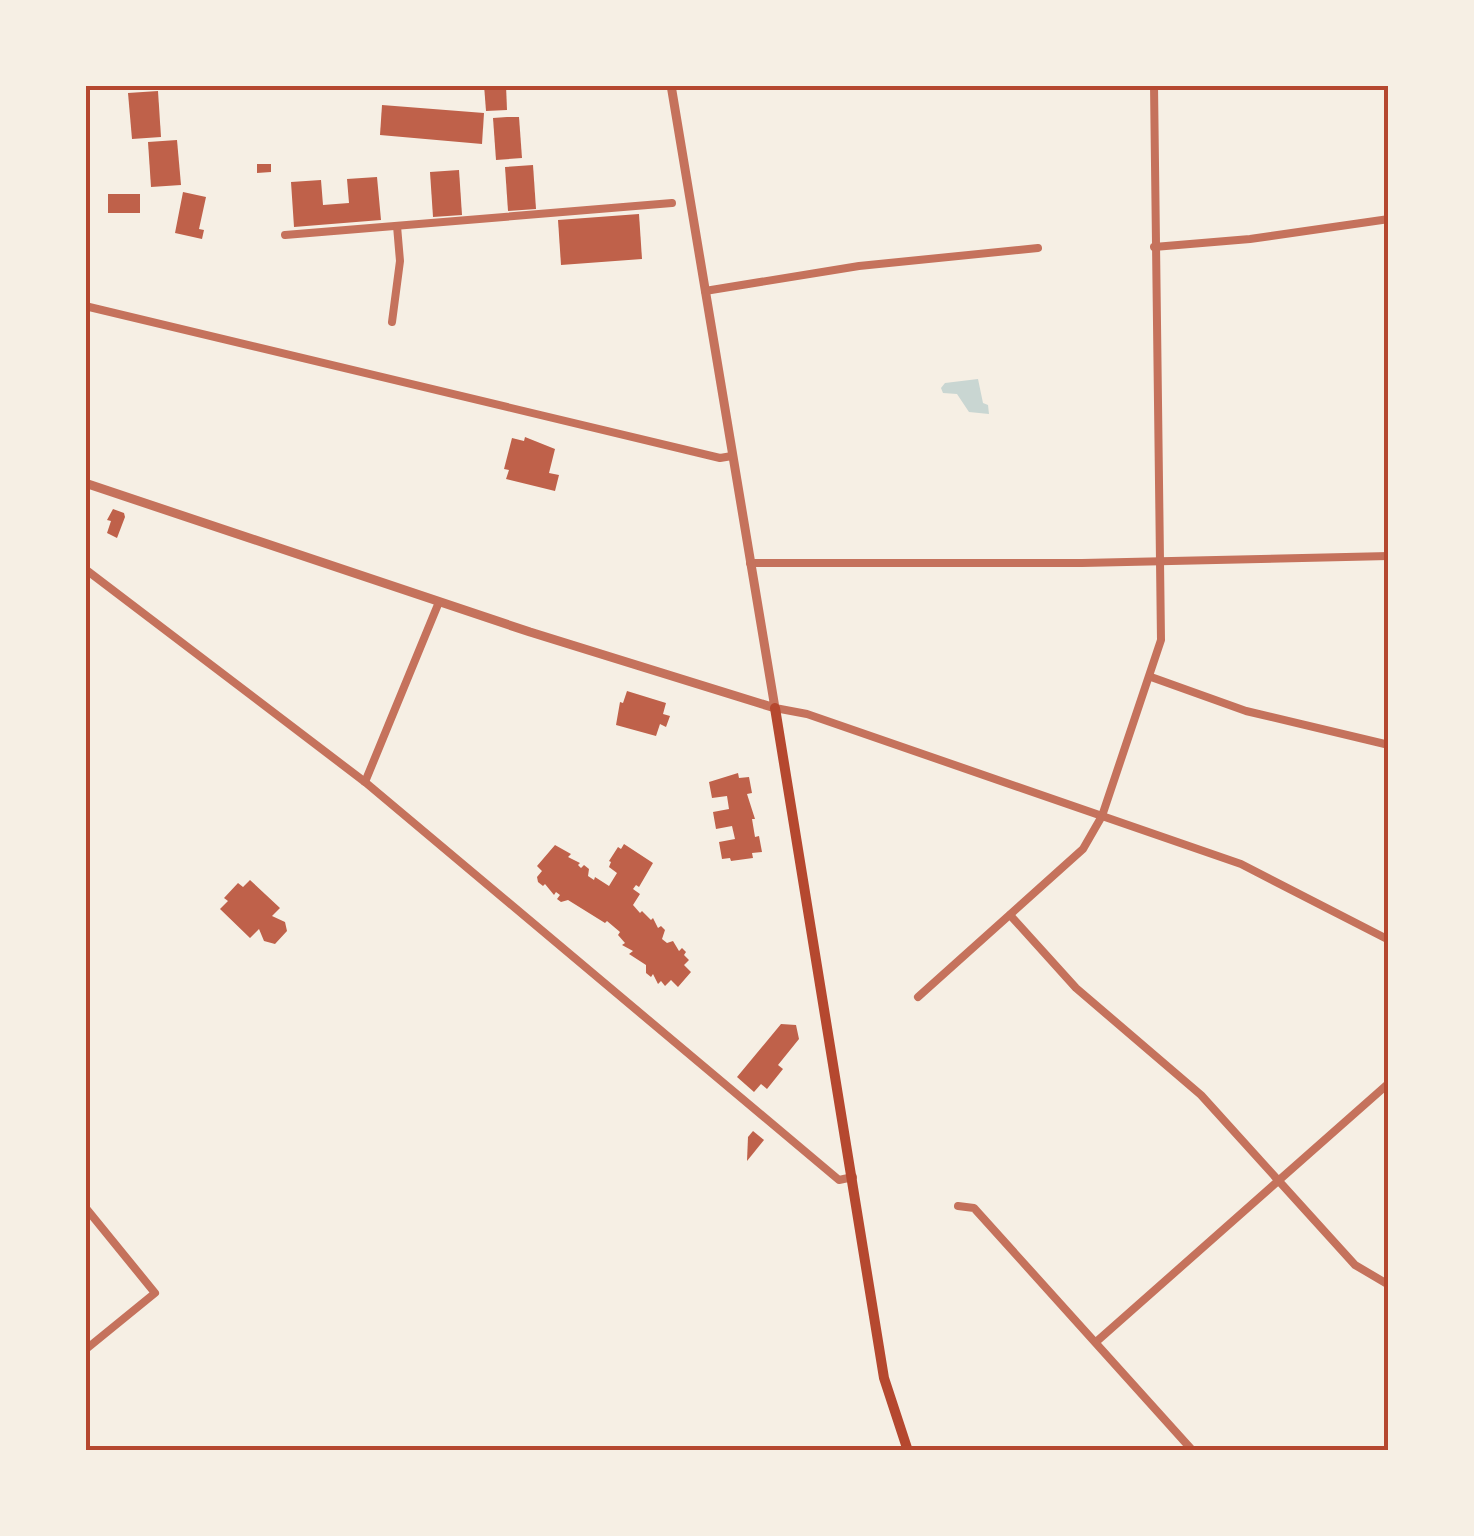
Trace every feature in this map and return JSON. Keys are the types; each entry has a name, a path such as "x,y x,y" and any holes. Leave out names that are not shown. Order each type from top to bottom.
{"main road":[{"path":"775,708 884,1378 908,1451"}],"street":[{"path":"671,85 775,708"},
{"path":"918,997 1082,848 1102,816 1161,640 1154,85"},
{"path":"285,235 672,203"},
{"path":"1154,247 1250,239 1389,219"},
{"path":"392,322 400,261 397,226"},
{"path":"705,292 859,266 1038,248"},
{"path":"85,306 720,458 732,456"},
{"path":"85,483 440,602 775,708 807,714 1241,864 1389,940"},
{"path":"750,563 1082,563 1389,556"},
{"path":"85,569 365,782 838,1180 853,1177"},
{"path":"365,782 440,602"},
{"path":"1151,677 1246,711 1389,745"},
{"path":"1010,915 1076,988 1201,1095 1355,1265 1389,1285"},
{"path":"1096,1342 1389,1083"},
{"path":"958,1206 974,1208 1194,1451"},
{"path":"85,1207 89,1220 155,1293 85,1350"}],"shaded area":[{"path":"978,379 989,414 969,412 957,394 943,393 941,388 945,383"}],"building":[{"path":"484,85 506,85 507,110 486,111"},
{"path":"158,91 161,137 132,139 128,93"},
{"path":"382,105 484,113 482,144 380,135"},
{"path":"519,117 522,158 496,160 493,118"},
{"path":"177,140 181,185 151,187 148,142"},
{"path":"257,164 271,164 271,172 257,173"},
{"path":"533,165 536,209 508,211 505,167"},
{"path":"459,170 462,215 433,217 430,172"},
{"path":"377,177 381,220 294,227 291,182 321,180 323,205 349,203 347,179"},
{"path":"183,192 206,197 199,229 204,230 202,239 175,233"},
{"path":"108,194 140,194 140,213 108,213"},
{"path":"639,214 642,259 561,265 558,220"},
{"path":"525,437 555,449 549,473 559,475 555,491 506,479 509,470 504,469 512,438 524,441"},
{"path":"113,509 125,517 117,538 107,533 111,521 107,520"},
{"path":"627,691 666,703 663,714 670,716 666,727 660,724 656,736 616,725 620,702 623,703"},
{"path":"738,773 739,778 749,777 752,793 747,794 755,819 755,837 759,836 762,852 752,853 753,858 731,861 722,859 719,842 735,839 732,826 716,829 713,812 729,809 727,796 712,798 709,782"},
{"path":"624,844 653,863 639,887 633,889 640,894 633,905 665,930 662,939 667,943 673,941 679,951 682,948 686,952 689,960 684,965 691,972 678,987 671,980 665,986 661,981 658,984 653,974 651,977 646,973 646,965 629,954 633,951 622,945 625,943 618,935 620,932 607,921 568,900 561,902 557,899 560,895 554,895 538,882 542,871 537,866 555,845 571,854 568,857 580,863 581,868 584,865 589,869 588,876 609,886 617,873 609,867 609,861"},
{"path":"250,880 280,908 272,916 285,922 287,931 275,944 264,941 259,929 250,938 220,909 238,883 243,887"},
{"path":"781,1024 796,1025 799,1039 778,1065 783,1069 767,1089 761,1084 754,1092 737,1077"},
{"path":"753,1131 764,1140 747,1161 748,1137"}]}
